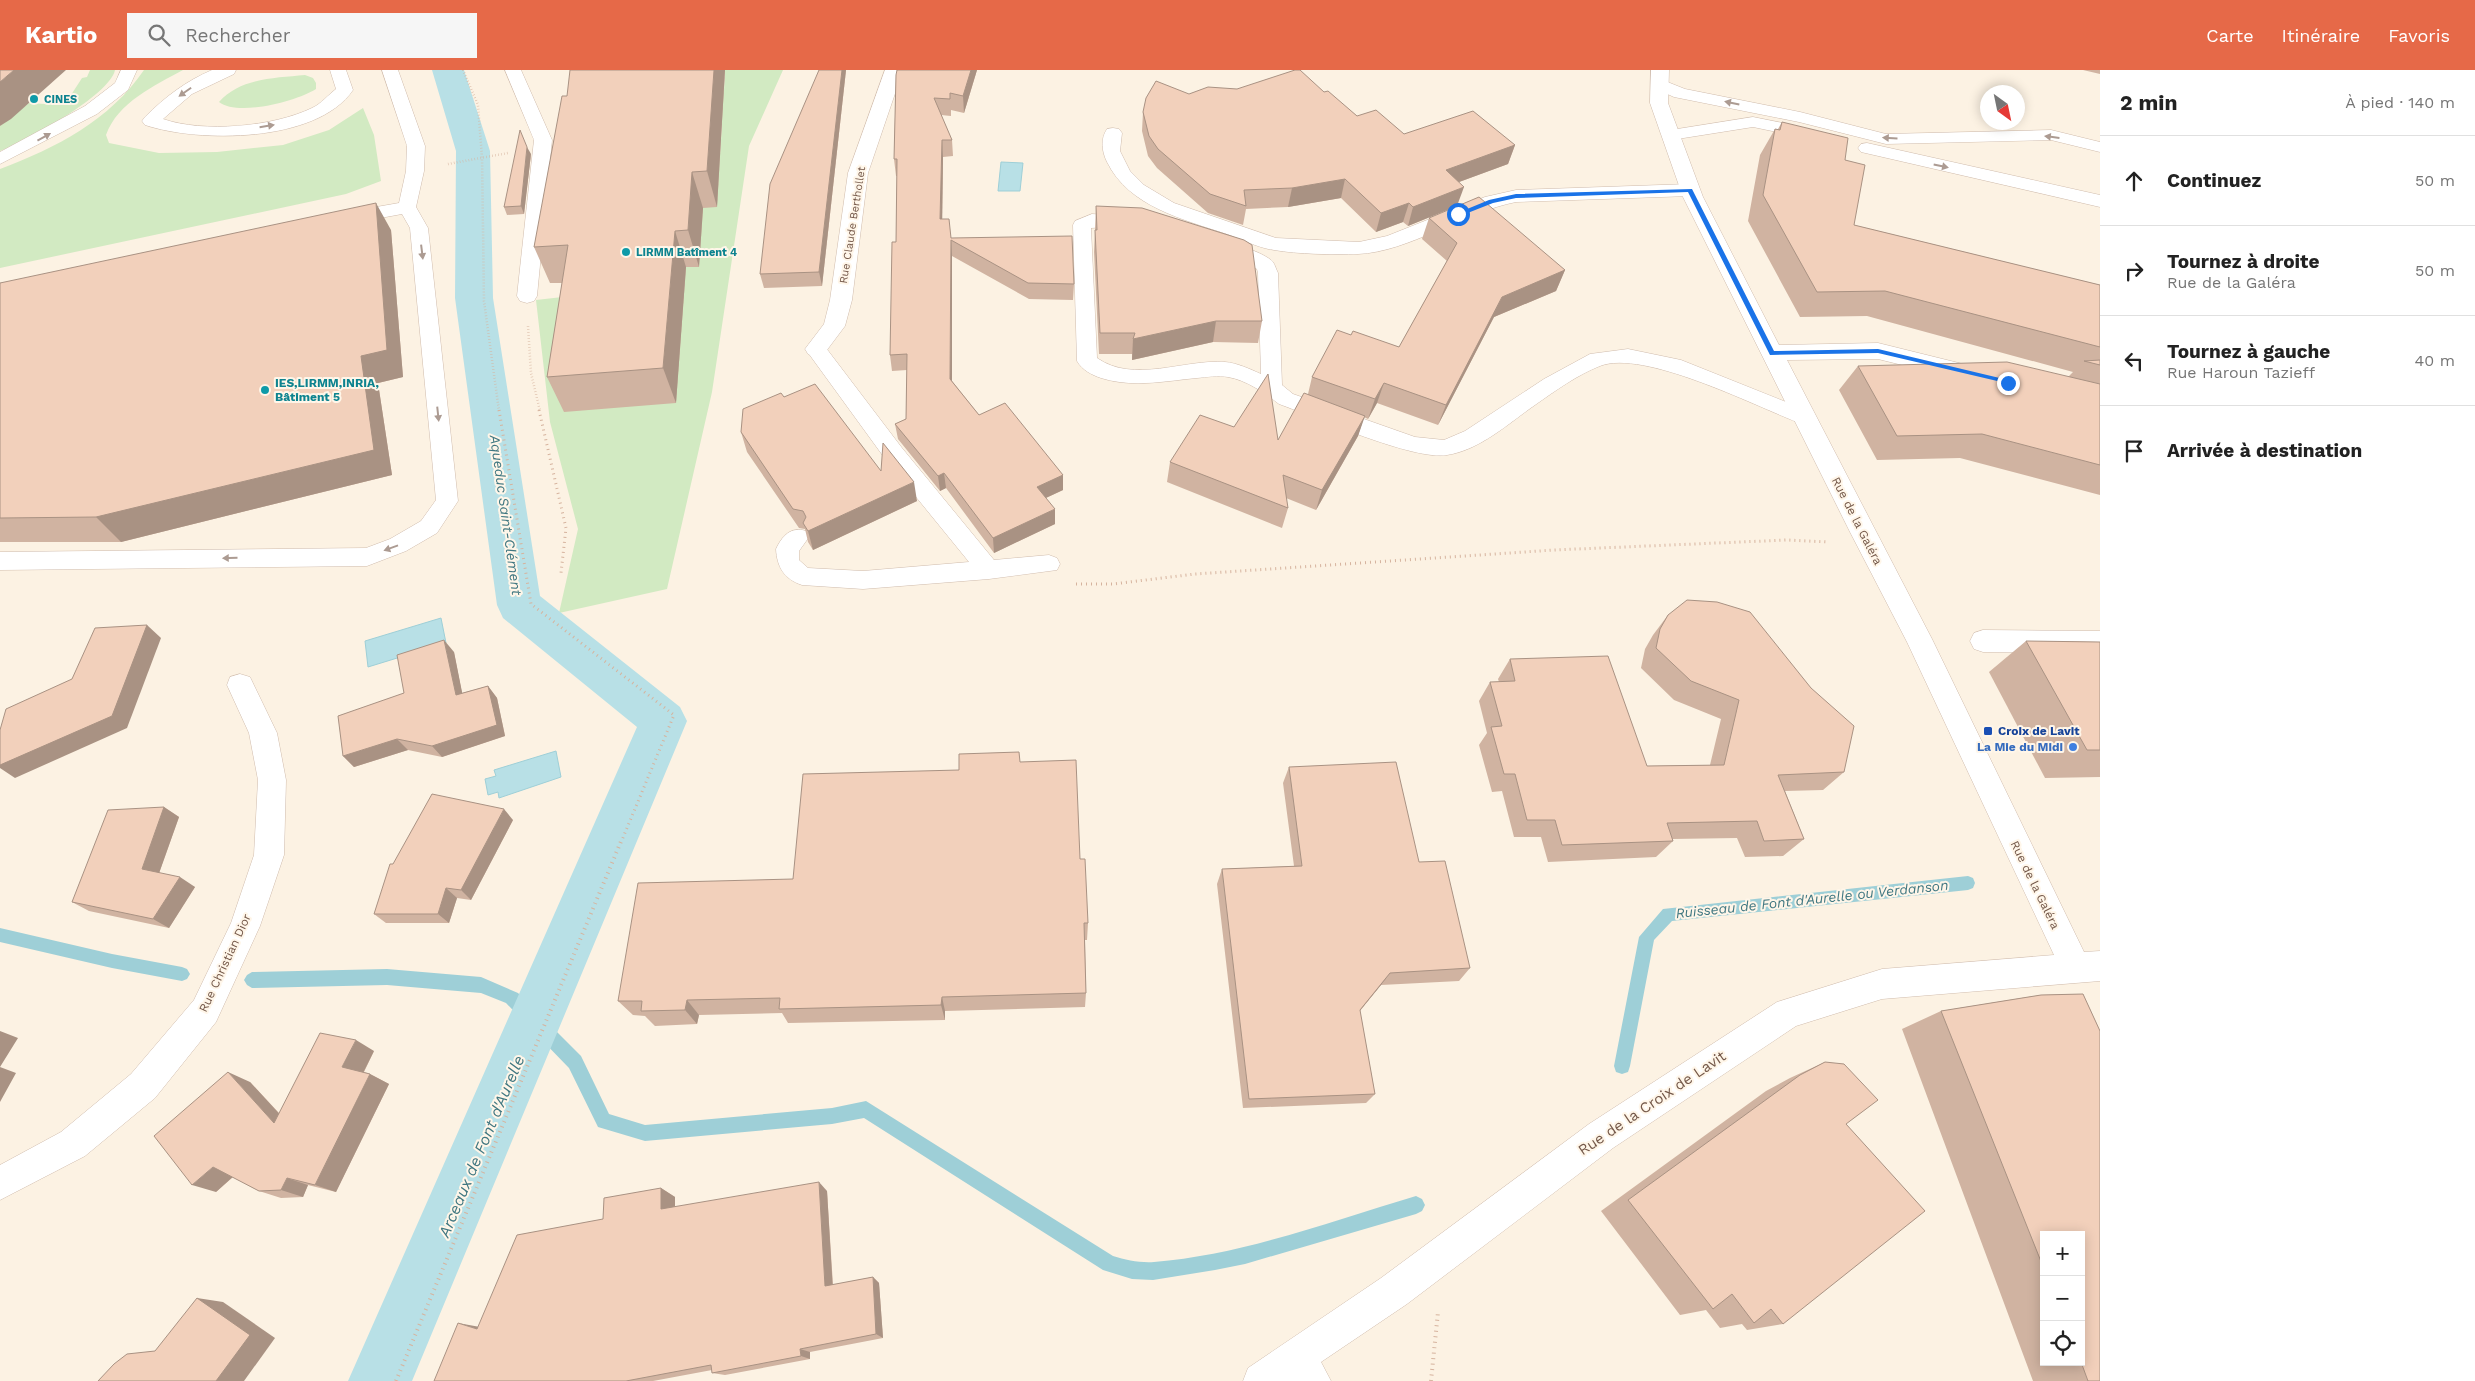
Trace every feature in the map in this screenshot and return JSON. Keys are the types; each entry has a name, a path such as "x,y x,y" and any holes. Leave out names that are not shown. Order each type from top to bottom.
{"street":[{"name":"Rue Claude Berthollet","path":"816,349 834,326 841,300 858,173 894,70"},
{"name":"Rue de la Galéra","path":"1660,77 1659,103 1690,190 1804,417 2087,967"},
{"path":"1772,354 1878,351 1984,377"},
{"path":"1983,641 2100,642"},
{"name":"Rue Christian Dior","path":"0,1183 73,1144 143,1086 205,1011 244,926 269,855 272,780 263,733 240,685"},
{"name":"Rue de la Croix de Lavit","path":"1261,1381 1304,1369 1415,1274 1601,1136 1788,1013 1882,984 2087,967"}],"lane":[{"path":"0,159 91,110 122,86 128,70"},
{"path":"228,70 206,77 168,103 152,121 167,128 190,132 220,131 294,122 320,111 345,90 338,70"},
{"path":"0,561 367,557 398,545 429,527 447,501 419,228 407,207 415,171 416,146 390,70"},
{"path":"513,70 543,140 544,147 527,296"},
{"path":"1660,77 1680,93 1800,117 1886,139 2051,135 2100,147"},
{"path":"1671,135 1753,122 2100,201"},
{"path":"1113,133 1111,151 1122,174 1138,189 1168,208 1274,244 1359,248 1392,241 1491,201 1516,196 1690,190"},
{"path":"328,223 407,207"},
{"path":"1151,224 1092,220 1082,225 1087,361 1094,368 1120,377 1227,369 1272,388 1286,400 1413,446 1446,448 1473,437 1551,384 1597,359 1628,356 1674,366 1804,417"},
{"path":"1204,242 1248,256 1265,265 1268,274 1272,388"},
{"path":"816,349 894,454 988,570"},
{"path":"798,537 787,548 788,564 802,576 825,579 863,580 1049,564"}],"path":[{"path":"396,1381 551,1014 674,715 532,604 497,397 484,301 482,157 478,105 463,70"},
{"path":"467,160 482,157"},
{"path":"527,296 531,373 566,528 561,574"},
{"path":"1071,583 1112,584 1195,574 1563,550 1787,540 1869,544"},
{"path":"1415,1274 1439,1308 1432,1381"}],"green space":[{"path":"90,70 115,70 110,80 83,104 46,128 0,151 0,126 29,103 61,105 71,95 82,78 87,77"},
{"path":"144,70 183,70 149,89 128,104 119,113 106,135 109,143 159,153 217,152 283,145 329,130 363,108 374,135 381,181 346,194 0,268 0,169 61,142 98,118 115,104"},
{"path":"725,70 783,70 749,146 712,392 667,589 559,613 578,529 550,422 536,300 580,295 660,158 720,154 722,125 670,129 724,90"},
{"path":"305,75 313,78 316,83 316,89 296,98 253,108 228,106 219,102 227,94 248,84 270,79"}],"water":[{"path":"1001,162 1023,163 1020,191 998,191"},
{"path":"441,618 446,643 368,667 365,641"},
{"path":"556,751 561,777 499,798 498,792 488,795 485,779 496,776 494,770"}],"building":[{"path":"0,70 14,70 0,82"},
{"name":"LIRMM Batîment 4","path":"570,70 714,70 707,171 692,172 688,230 675,231 663,368 547,377 568,245 534,247 562,96 567,96"},
{"path":"819,70 842,70 819,272 760,274 770,184"},
{"path":"897,70 971,70 963,96 950,93 950,99 934,98 952,140 942,140 940,219 949,219 951,238 1072,236 1074,284 1028,283 951,240 950,379 979,415 1005,403 1063,475 1037,487 1055,509 993,538 944,473 938,476 895,424 906,419 907,354 890,355 892,242 896,242 897,159 894,159"},
{"path":"1300,70 1324,92 1328,91 1357,116 1376,110 1404,134 1473,111 1515,145 1446,170 1464,187 1413,207 1409,203 1381,213 1345,179 1292,188 1244,190 1246,206 1210,194 1158,149 1149,136 1143,112 1146,98 1156,81 1189,94 1208,87 1237,89"},
{"path":"1782,122 1848,138 1845,160 1865,165 1854,225 2100,285 2100,347 1885,291 1817,292 1763,195 1775,129 1780,130"},
{"path":"520,130 527,147 521,206 504,207"},
{"path":"1479,197 1565,270 1502,297 1446,405 1384,383 1375,399 1312,377 1337,330 1351,335 1353,331 1399,347 1457,243 1429,218"},
{"name":"IES,LIRMM,INRIA, Bâtiment 5","path":"376,203 387,350 361,356 374,450 96,517 0,518 0,283"},
{"path":"1096,206 1142,208 1244,240 1252,245 1262,321 1216,321 1133,339 1135,333 1100,333 1095,230 1097,230"},
{"path":"2100,360 2100,365 2084,361"},
{"path":"2007,362 2100,384 2100,465 1982,434 1897,436 1858,366"},
{"path":"1268,374 1278,440 1304,393 1365,416 1322,490 1283,475 1288,508 1170,462 1200,415 1234,427"},
{"path":"815,384 881,471 883,443 914,482 808,531 803,523 806,517 803,511 793,509 741,432 743,409 781,393 784,397"},
{"path":"1687,600 1717,602 1750,612 1811,688 1854,726 1844,772 1778,775 1804,839 1764,841 1757,821 1667,823 1673,841 1562,845 1555,820 1527,820 1515,774 1504,774 1491,727 1502,726 1490,682 1515,681 1510,659 1608,656 1647,766 1724,765 1739,700 1691,681 1656,648 1660,629 1668,615"},
{"path":"147,625 112,716 0,765 0,730 6,709 72,679 95,628"},
{"path":"444,640 456,695 488,686 497,725 432,746 397,739 343,756 338,716 404,693 397,655"},
{"path":"2026,641 2100,642 2100,750 2087,750"},
{"path":"1019,752 1020,762 1076,760 1080,859 1085,859 1088,923 1084,923 1086,993 942,997 941,1005 779,1009 780,998 687,1000 685,1010 641,1011 642,1001 618,1001 638,883 793,879 803,774 959,770 959,754"},
{"path":"1396,762 1419,862 1445,861 1470,968 1390,973 1360,1010 1375,1094 1249,1099 1222,869 1302,866 1289,767"},
{"path":"432,794 504,809 461,890 446,888 438,914 374,914 390,864 393,864"},
{"path":"164,807 142,869 180,877 153,919 72,902 108,810"},
{"path":"2083,994 2100,1031 2100,1381 2088,1381 2082,1366 2085,1366 2085,1231 2040,1231 2040,1259 1941,1011 2041,995"},
{"path":"320,1033 356,1040 342,1067 370,1074 315,1185 287,1178 281,1190 259,1191 213,1167 192,1185 154,1136 228,1072 274,1123"},
{"path":"1825,1062 1844,1064 1878,1100 1846,1124 1925,1211 1783,1324 1771,1309 1754,1323 1732,1294 1713,1309 1628,1200 1800,1075"},
{"path":"819,1182 825,1286 873,1277 876,1334 800,1349 801,1356 712,1373 711,1365 626,1381 434,1381 458,1323 477,1329 517,1235 603,1219 604,1198 661,1188 661,1209"},
{"path":"197,1298 250,1335 216,1381 98,1381 114,1364 127,1354 155,1351"}],"waterway":[{"name":"Aqueduc Saint-Clément","path":"380,1381 663,721 519,605 474,298 473,151 448,70"},
{"name":"Ruisseau de Font d'Aurelle ou Verdanson","path":"1622,1066 1647,937 1668,914 1968,883"},
{"name":"Ruisseau de Font d'Aurelle ou Verdanson","path":"0,935 112,961 182,974"},
{"name":"Ruisseau de Font d'Aurelle ou Verdanson","path":"252,980 387,977 481,985 512,998 575,1062 604,1121 645,1133 832,1116 866,1109 1109,1264 1132,1270 1153,1271 1245,1255 1416,1205"}],"place":[{"name":"CINES","path":"34,99"},
{"name":"LIRMM Batîment 4","path":"626,252"},
{"name":"IES,LIRMM,INRIA, Bâtiment 5","path":"265,390"},
{"name":"Croix de Lavit","path":"1988,731"},
{"name":"La Mie du Midi","path":"2073,747"}],"route":[{"path":"1458,214 1491,201 1516,196 1690,190 1772,354 1878,351 2008,383"}],"water label":[{"name":"Arceaux de Font d'Aurelle","path":"481,1146"}]}
